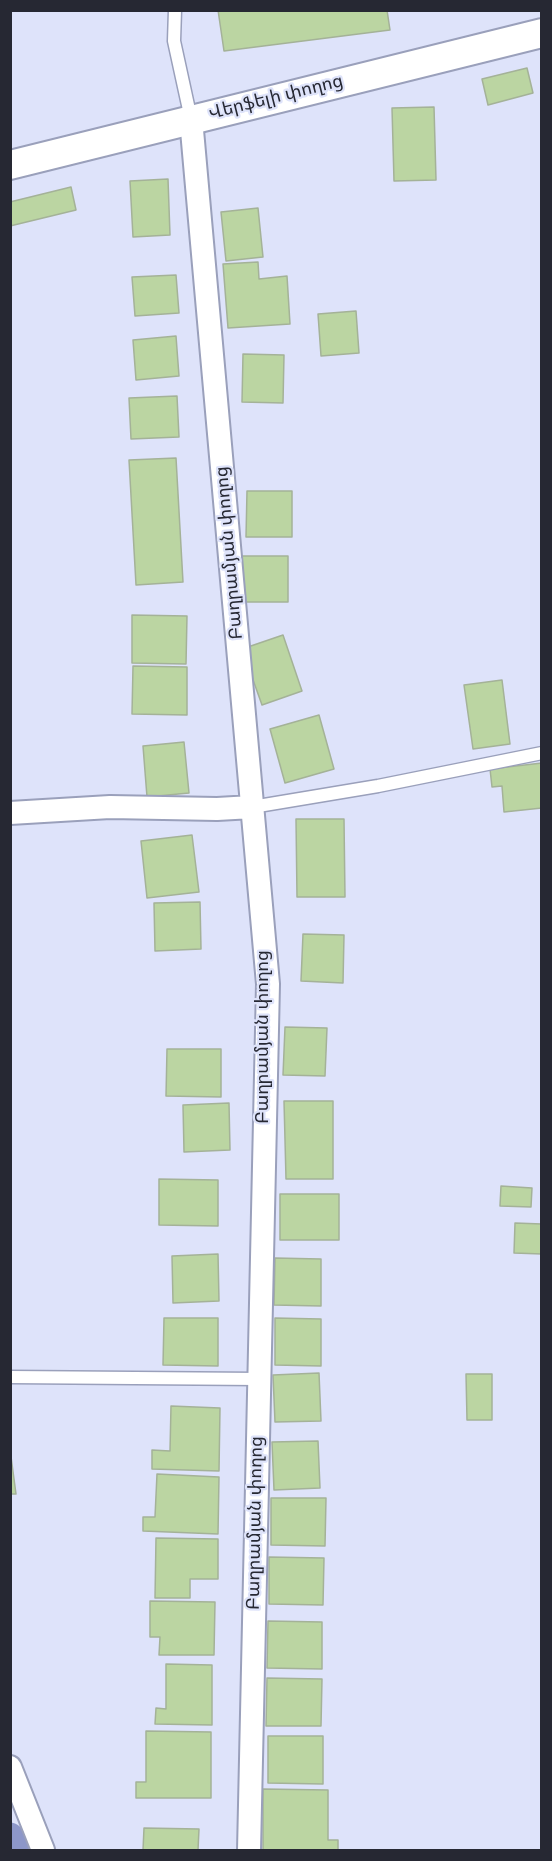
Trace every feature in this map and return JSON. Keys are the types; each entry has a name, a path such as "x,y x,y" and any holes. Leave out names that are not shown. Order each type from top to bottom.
{"street":[{"name":"Վերֆելի փողոց","path":"10,165 542,33"},
{"name":"Բաղրամյան փողոց","path":"191,119 268,984 249,1851"},
{"path":"10,813 110,807 217,809 252,807"},
{"path":"10,1767 43,1851"}],"lane":[{"path":"175,10 174,41 191,119"},
{"path":"252,807 542,753"},
{"path":"10,1377 259,1378"}],"building":[{"path":"218,10 387,10 390,30 224,51"},
{"path":"527,68 533,93 488,105 482,79"},
{"path":"434,107 436,180 394,181 392,108"},
{"path":"168,179 170,235 133,237 130,181"},
{"path":"71,187 76,210 10,226 10,202"},
{"path":"258,208 263,257 226,261 221,212"},
{"path":"258,262 259,279 287,276 290,324 228,328 223,264"},
{"path":"176,275 179,313 135,316 132,277"},
{"path":"356,311 359,353 321,356 318,314"},
{"path":"176,336 179,376 136,380 133,340"},
{"path":"243,354 284,355 283,403 242,402"},
{"path":"177,396 179,437 131,439 129,398"},
{"path":"176,458 183,582 136,585 129,460"},
{"path":"247,491 292,491 292,537 246,537"},
{"path":"242,556 288,556 288,602 242,602"},
{"path":"132,615 187,616 186,664 132,663"},
{"path":"283,635 302,691 262,705 242,649"},
{"path":"133,666 187,667 187,715 132,714"},
{"path":"502,680 510,744 473,749 464,685"},
{"path":"319,715 334,769 285,783 270,729"},
{"path":"184,742 189,793 147,797 143,746"},
{"path":"542,763 542,808 504,812 502,786 492,787 490,769"},
{"path":"296,819 344,819 345,897 297,897"},
{"path":"192,835 199,892 147,898 141,841"},
{"path":"200,902 201,949 155,951 154,903"},
{"path":"303,934 344,935 343,983 301,981"},
{"path":"285,1027 327,1028 325,1076 283,1075"},
{"path":"167,1049 221,1049 221,1097 166,1096"},
{"path":"284,1101 333,1101 333,1179 286,1179"},
{"path":"229,1103 230,1150 184,1152 183,1105"},
{"path":"159,1179 218,1180 218,1226 159,1225"},
{"path":"501,1186 532,1188 531,1207 500,1206"},
{"path":"280,1194 339,1194 339,1240 280,1240"},
{"path":"515,1223 542,1224 542,1254 514,1253"},
{"path":"218,1254 219,1301 173,1303 172,1256"},
{"path":"275,1258 321,1259 321,1306 274,1305"},
{"path":"164,1318 218,1318 218,1366 163,1365"},
{"path":"275,1318 321,1319 321,1366 275,1365"},
{"path":"319,1373 321,1421 275,1422 273,1375"},
{"path":"466,1374 492,1374 492,1420 467,1420"},
{"path":"171,1406 220,1408 219,1471 152,1469 152,1450 170,1451"},
{"path":"318,1441 320,1488 274,1490 272,1442"},
{"path":"10,1449 16,1494 10,1494"},
{"path":"157,1474 219,1477 218,1534 143,1531 143,1517 155,1517"},
{"path":"271,1498 326,1498 325,1546 271,1545"},
{"path":"156,1538 218,1539 218,1579 190,1579 190,1598 155,1598"},
{"path":"269,1557 324,1558 323,1605 269,1604"},
{"path":"150,1601 215,1602 214,1655 159,1655 160,1637 150,1637"},
{"path":"268,1621 322,1622 322,1669 267,1668"},
{"path":"166,1664 212,1665 212,1725 155,1724 156,1708 166,1709"},
{"path":"267,1678 322,1679 321,1726 266,1726"},
{"path":"146,1731 211,1732 211,1798 136,1798 136,1782 146,1782"},
{"path":"268,1736 323,1736 323,1784 268,1783"},
{"path":"263,1789 328,1790 328,1840 338,1840 338,1850 263,1850"},
{"path":"144,1828 199,1829 198,1850 143,1850"}],"waterway":[{"path":"10,1836 16,1850"}]}
